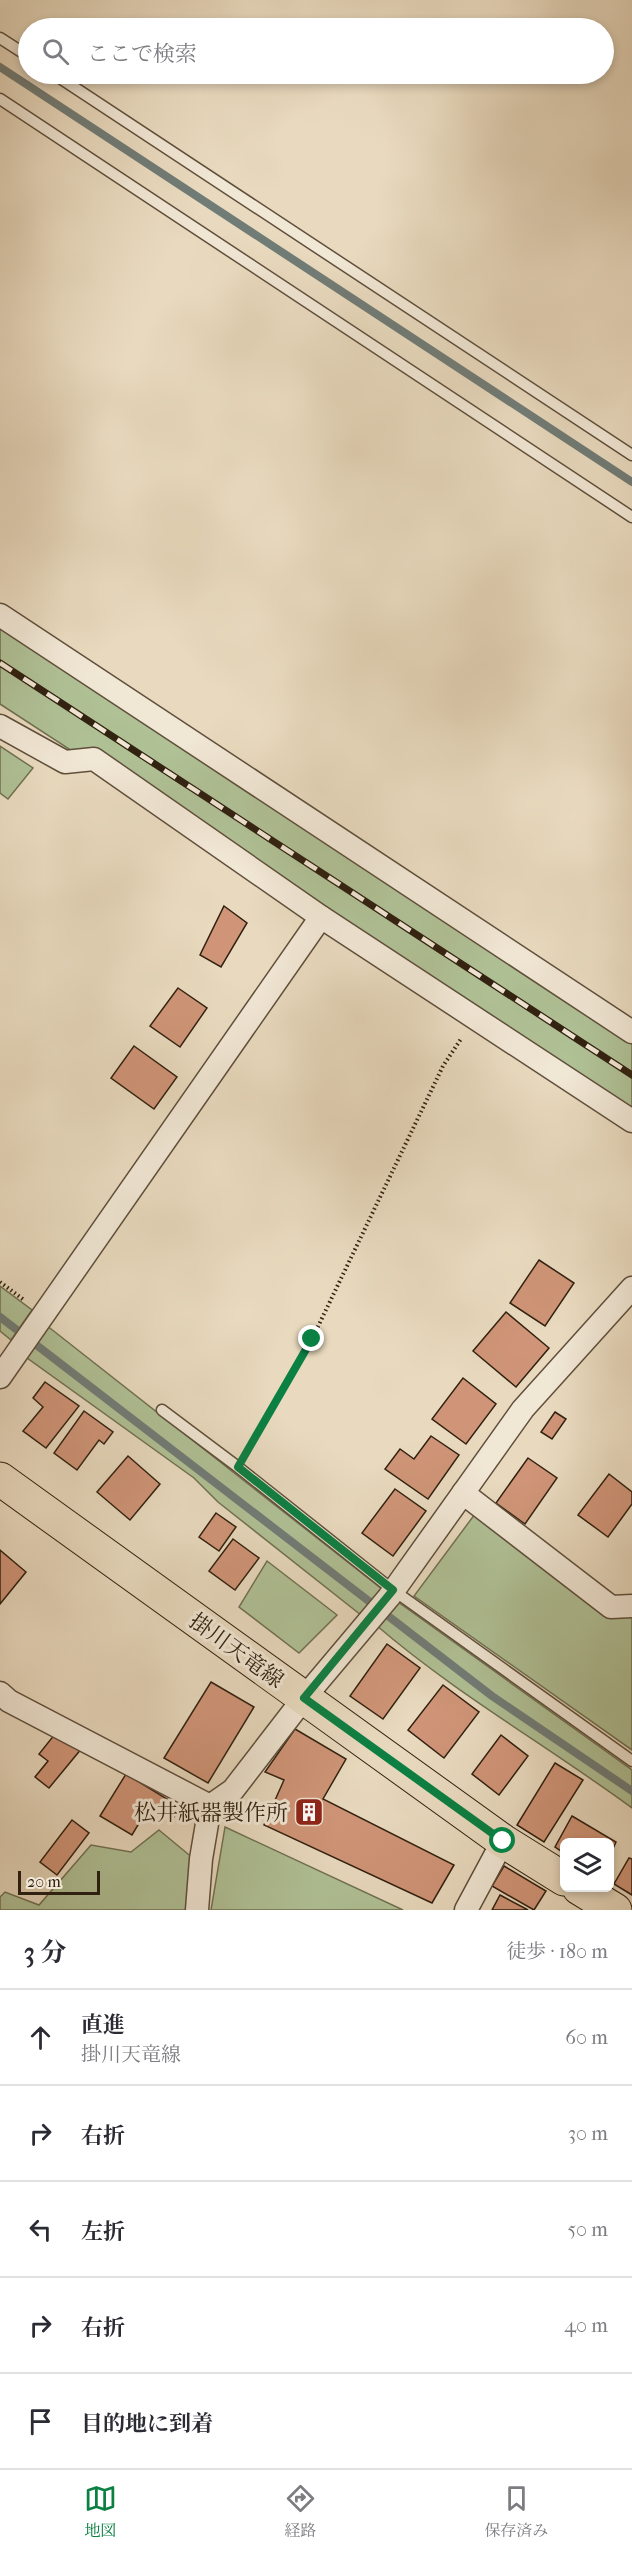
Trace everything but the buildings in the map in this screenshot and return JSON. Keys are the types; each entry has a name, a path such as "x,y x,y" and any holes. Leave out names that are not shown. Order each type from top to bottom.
{"main road":[{"name":"掛川天竜線","path":"3,1486 503,1841 560,1877"},
{"path":"587,1892 615,1910"}],"street":[{"path":"0,615 632,1032"},
{"path":"0,726 65,762 94,759 321,917 632,1121"},
{"path":"0,1377 321,917"},
{"path":"197,1910 201,1859 210,1806 233,1790 304,1698 391,1593 523,1409 632,1288"},
{"path":"463,1493 611,1607 632,1606"},
{"path":"0,1693 9,1701 210,1806"},
{"path":"466,1910 503,1841"}],"lane":[{"path":"0,38 18,50"},
{"path":"69,84 632,455"},
{"path":"0,99 632,517"},
{"path":"162,1410 238,1467 391,1593 632,1761"}],"path":[{"path":"238,1467 312,1339 443,1066 475,1018"}],"green space":[{"path":"0,627 632,1038 632,1116 0,704"},
{"path":"0,746 33,768 8,799 0,793"},
{"path":"0,1286 32,1310 11,1340 0,1331"},
{"path":"46,1325 387,1593 366,1619 218,1502 194,1478 23,1355"},
{"path":"475,1514 624,1605 632,1597 632,1750 414,1596"},
{"path":"267,1561 337,1615 299,1653 239,1607"},
{"path":"398,1602 632,1770 632,1808 470,1697 376,1625"},
{"path":"225,1827 403,1910 211,1910"},
{"path":"159,1830 194,1859 188,1910 0,1910 0,1897 5,1892 39,1905 91,1845 131,1852"}],"waterway":[{"path":"0,67 18,79"},
{"path":"26,84 632,482"},
{"path":"0,1317 492,1696 632,1791"}],"railway":[{"path":"0,663 632,1075"}],"place":[{"name":"松井紙器製作所","path":"309,1812"}],"route":[{"path":"312,1339 238,1467 393,1590 304,1698 503,1841"}]}
